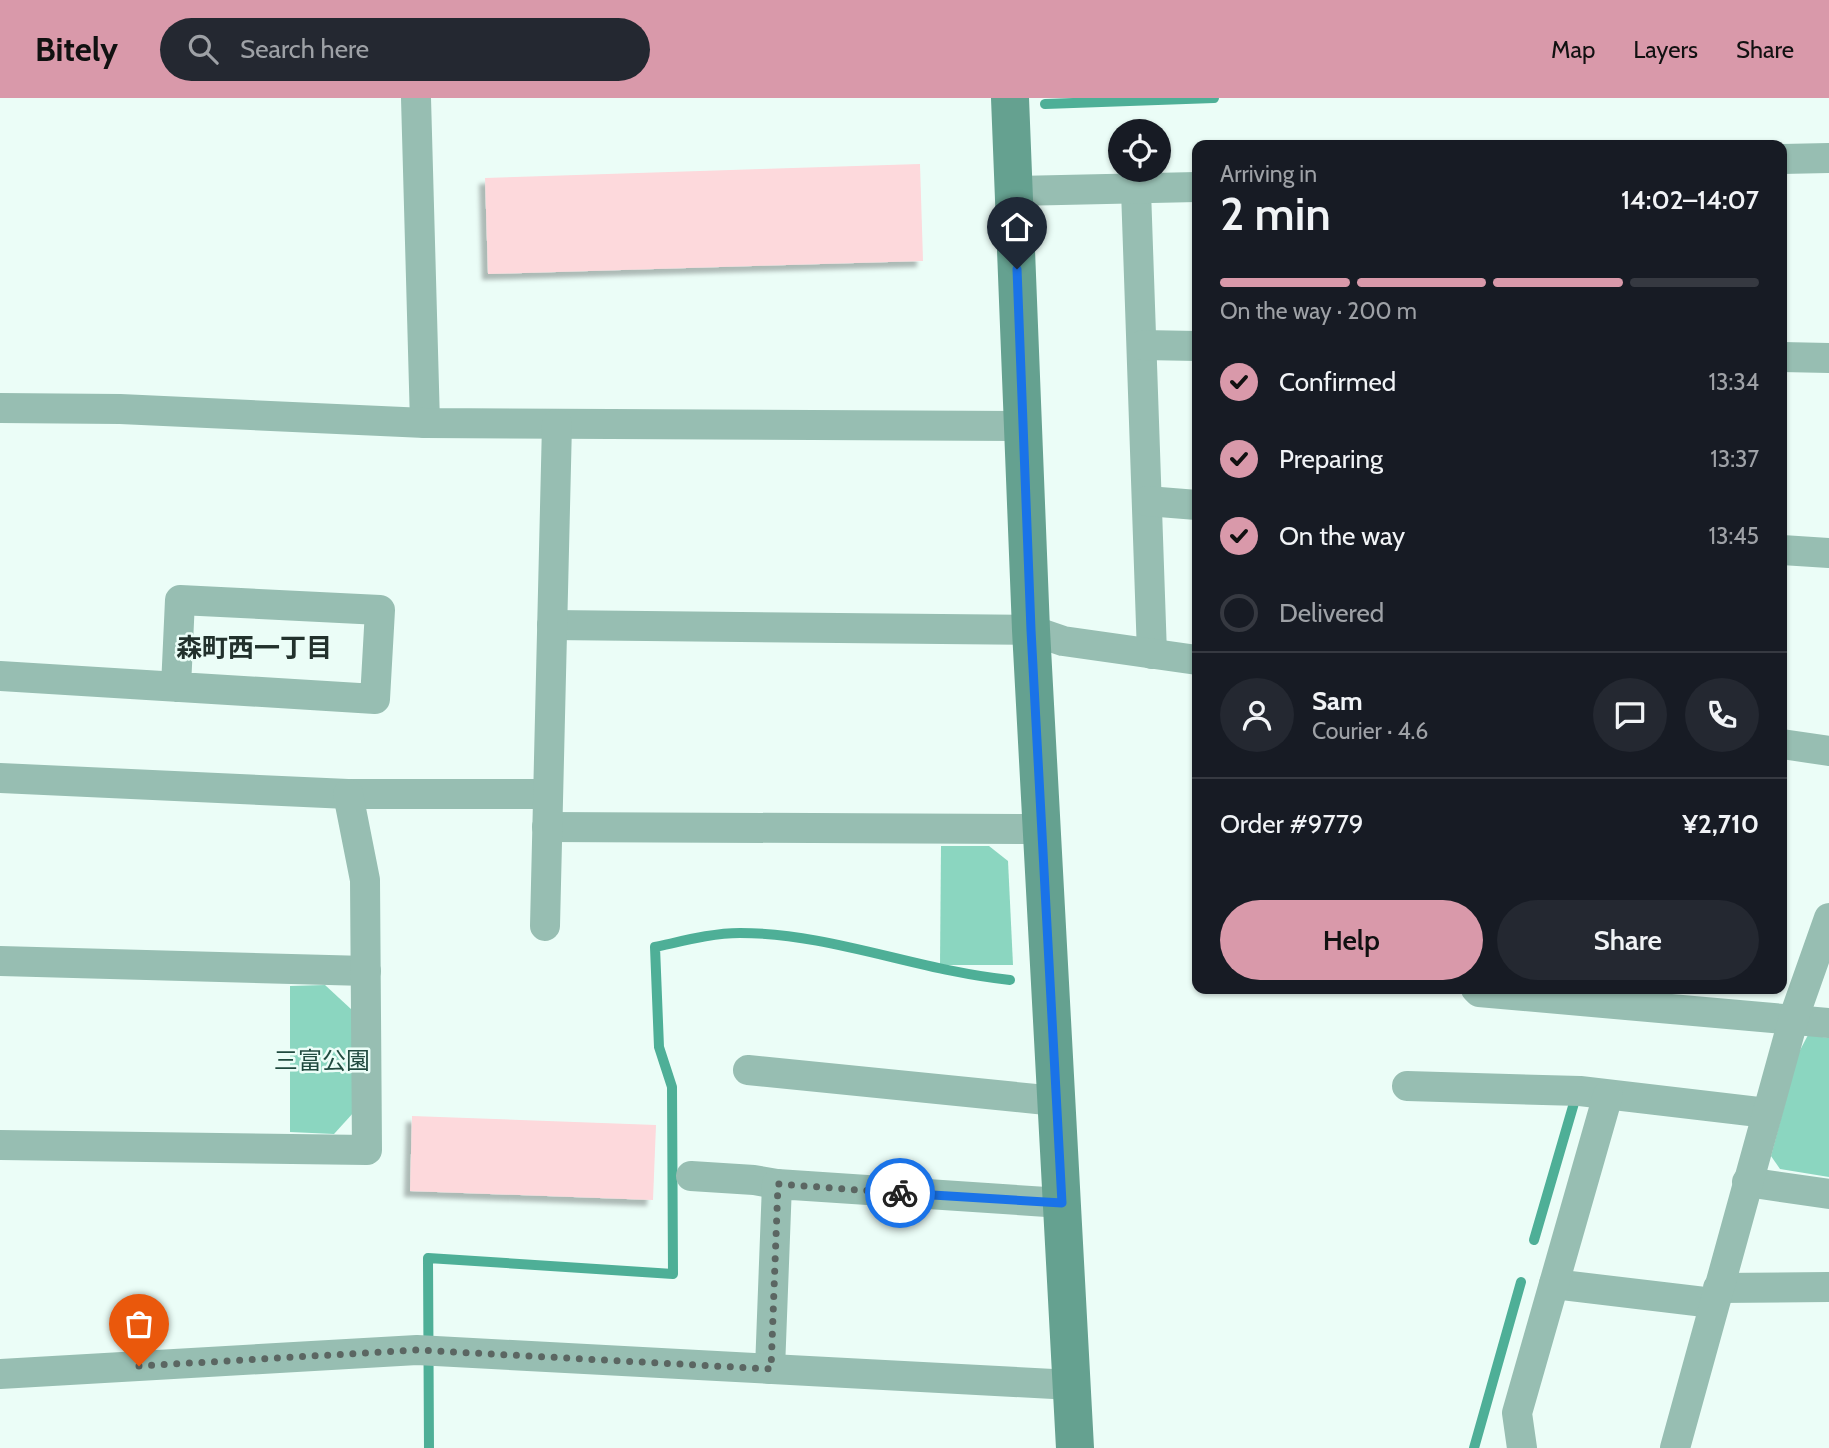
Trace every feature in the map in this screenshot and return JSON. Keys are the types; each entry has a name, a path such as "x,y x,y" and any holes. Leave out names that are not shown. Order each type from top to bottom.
{"street":[{"path":"416,98 425,423"},
{"path":"1010,98 1031,630 1075,1448"},
{"path":"1787,159 1829,158"},
{"path":"1014,191 1192,187"},
{"path":"1136,190 1152,653"},
{"path":"1143,345 1192,346"},
{"path":"1787,357 1829,358"},
{"path":"0,408 120,409 425,423 1023,426"},
{"path":"545,926 557,424"},
{"path":"1147,501 1192,505"},
{"path":"1787,550 1829,554"},
{"path":"0,676 176,687 376,699 380,610 180,600 176,687"},
{"path":"552,625 1031,630 1063,641 1192,659"},
{"path":"1787,745 1829,751"},
{"path":"0,778 348,794 548,794"},
{"path":"0,1145 368,1150 365,880 348,794"},
{"path":"547,827 1042,829"},
{"path":"1675,1448 1794,1017 1829,918"},
{"path":"0,961 366,971"},
{"path":"1541,994 1635,997 1829,1023"},
{"path":"748,1070 1056,1101"},
{"path":"1407,1086 1527,1088 1767,1113"},
{"path":"1522,1448 1517,1413 1608,1095"},
{"path":"691,1176 1062,1203"},
{"path":"1747,1182 1829,1194"},
{"path":"771,1369 778,1184"},
{"path":"1554,1284 1716,1295 1829,1287"},
{"path":"0,1374 417,1350 1072,1385"}],"green space":[{"path":"941,846 989,846 1008,861 1013,965 940,965"},
{"name":"三富公園","path":"325,985 352,1010 354,1112 334,1134 290,1132 290,986"},
{"path":"1808,1035 1829,1038 1829,1177 1780,1169 1771,1156 1798,1054"}],"building":[{"path":"920,164 923,261 488,274 485,178"},
{"path":"412,1116 656,1125 653,1200 410,1191"}],"waterway":[{"path":"1045,104 1214,98"},
{"path":"429,1448 428,1258 673,1274 672,1087 659,1047 655,947 719,934 774,935 841,945 942,969 1010,980"},
{"path":"1534,1240 1574,1103"},
{"path":"1474,1448 1521,1282"}],"way so far":[{"path":"139,1366 417,1350 771,1369 778,1184 900,1193"}],"district":[{"name":"森町西一丁目","path":"254,648"}],"route":[{"path":"900,1193 1062,1203 1031,630 1017,269"}]}
